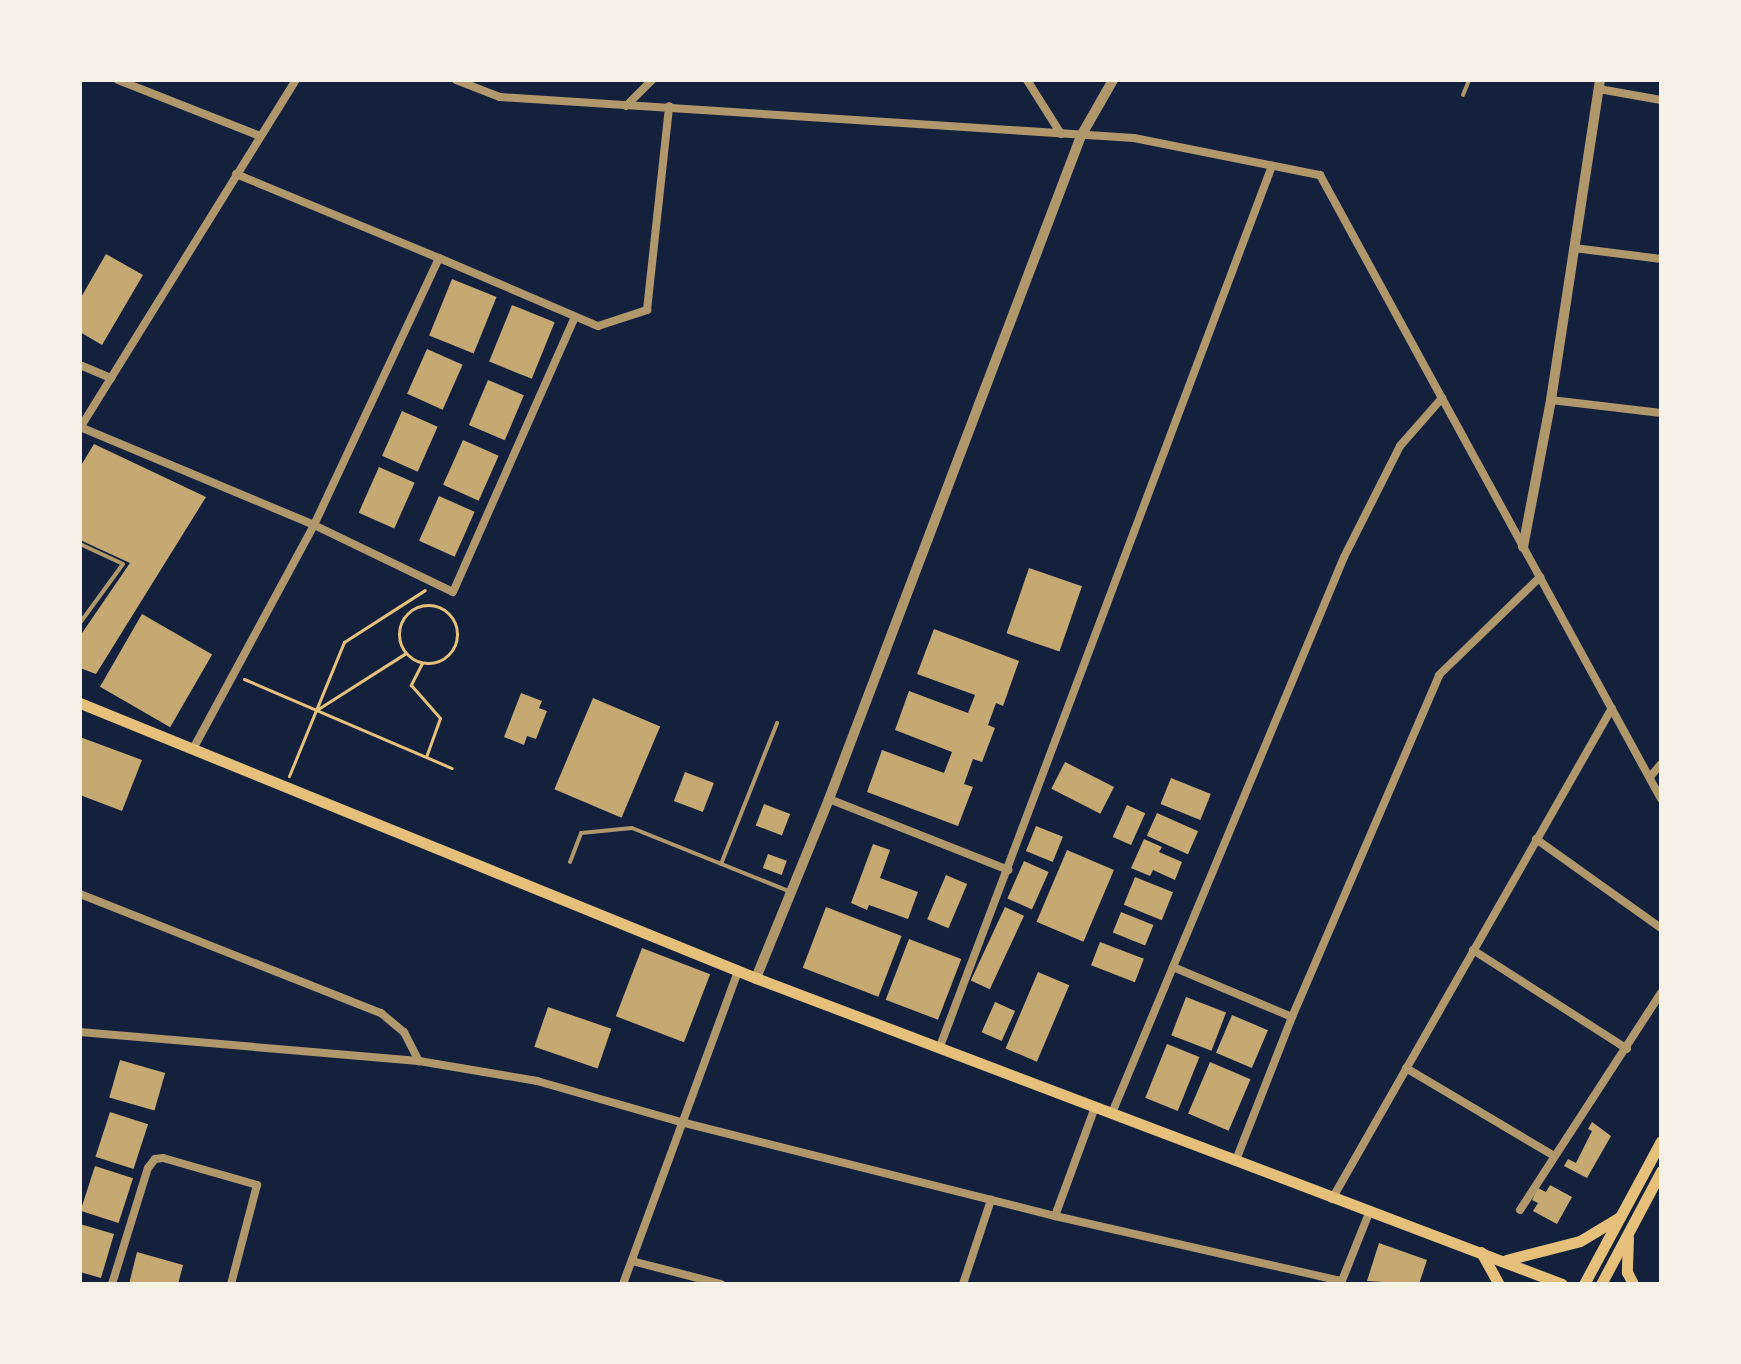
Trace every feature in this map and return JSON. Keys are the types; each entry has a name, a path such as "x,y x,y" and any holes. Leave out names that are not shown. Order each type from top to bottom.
{"main road":[{"path":"80,703 738,971 1562,1284"},
{"path":"1584,1284 1661,1141"},
{"path":"1601,1284 1661,1171"},
{"path":"1503,1261 1542,1254 1580,1241 1620,1217"},
{"path":"1628,1233 1627,1272 1633,1284"},
{"path":"1481,1252 1499,1284"}],"street":[{"path":"118,80 260,136"},
{"path":"296,80 80,427 314,525 453,592 575,317"},
{"path":"456,80 500,97 1134,138 1320,175 1661,799"},
{"path":"626,106 652,80"},
{"path":"1027,80 1061,134"},
{"path":"756,978 829,799 1081,136 1113,80"},
{"path":"1523,547 1551,400 1600,84 1661,100"},
{"path":"236,174 598,326 647,310 669,106"},
{"path":"939,1049 1272,166"},
{"path":"1574,248 1661,259"},
{"path":"193,749 314,525 439,258"},
{"path":"80,365 111,378"},
{"path":"1112,1113 1344,557 1400,446 1442,398"},
{"path":"1551,400 1661,413"},
{"path":"1236,1160 1292,1017 1439,675 1540,577"},
{"path":"1332,1199 1612,708"},
{"path":"1650,777 1661,764"},
{"path":"829,799 1008,870"},
{"path":"1536,839 1661,928"},
{"path":"80,894 381,1013 404,1032 419,1061"},
{"path":"1473,950 1627,1049"},
{"path":"1173,967 1292,1017"},
{"path":"623,1284 738,971"},
{"path":"1520,1210 1661,993"},
{"path":"80,1032 419,1061 574,1089 681,1122 991,1200 1342,1282 1369,1213"},
{"path":"1406,1068 1554,1156"},
{"path":"1055,1216 1095,1107"},
{"path":"112,1284 148,1168 155,1159 163,1158 257,1185 231,1284"},
{"path":"963,1284 991,1200"},
{"path":"632,1261 721,1284"}],"lane":[{"path":"1463,95 1469,80"},
{"path":"80,544 123,564 80,623"},
{"path":"721,864 777,723"},
{"path":"570,862 581,833 632,828 791,891"}],"path":[{"path":"285,786 344,642 435,583"},
{"path":"404,603 408,613"},
{"path":"419,606 439,606 447,611 457,628 455,647 449,655 432,663 422,663 406,653 399,635 408,613 419,606"},
{"path":"316,710 406,653"},
{"path":"422,663 411,685 440,718 426,757"},
{"path":"233,674 452,768"}],"building":[{"path":"106,254 143,275 102,345 80,332 80,299"},
{"path":"452,279 497,297 474,354 429,336"},
{"path":"512,305 555,322 532,379 489,362"},
{"path":"427,349 463,365 443,410 407,394"},
{"path":"488,380 524,395 505,440 469,425"},
{"path":"402,411 438,427 418,472 382,456"},
{"path":"463,440 499,456 479,501 443,485"},
{"path":"94,444 206,497 96,674 80,668 80,636 130,563 80,540 80,467"},
{"path":"379,467 415,483 394,529 359,513"},
{"path":"439,496 475,512 455,557 419,541"},
{"path":"1029,568 1082,586 1059,651 1007,633"},
{"path":"142,614 212,654 170,727 100,687"},
{"path":"934,629 1019,661 1003,706 996,703 988,725 995,728 982,762 973,759 964,784 973,787 958,826 867,792 882,750 944,773 952,752 895,730 909,691 968,713 975,695 917,674"},
{"path":"521,693 542,701 539,708 547,711 536,739 527,736 524,745 504,737"},
{"path":"593,698 660,727 622,818 554,789"},
{"path":"80,737 142,760 122,811 80,795"},
{"path":"1065,762 1114,787 1100,814 1051,789"},
{"path":"685,772 714,783 703,812 674,801"},
{"path":"1171,778 1211,794 1200,820 1161,804"},
{"path":"764,804 790,814 782,836 756,825"},
{"path":"1127,805 1145,813 1131,845 1113,837"},
{"path":"1157,813 1198,831 1188,854 1147,836"},
{"path":"1036,826 1063,837 1053,862 1026,851"},
{"path":"1144,839 1162,847 1159,852 1182,862 1175,880 1153,870 1150,876 1131,868"},
{"path":"873,844 890,850 880,878 918,892 908,919 869,905 867,910 851,903"},
{"path":"1067,850 1114,870 1083,942 1037,922"},
{"path":"768,854 787,861 782,875 763,868"},
{"path":"1024,861 1049,872 1032,909 1007,898"},
{"path":"946,875 967,884 948,928 927,919"},
{"path":"1135,877 1173,892 1162,920 1124,905"},
{"path":"826,907 902,936 878,997 803,968"},
{"path":"1005,907 1024,916 990,989 971,980"},
{"path":"1121,912 1153,925 1145,946 1113,932"},
{"path":"909,939 961,959 938,1020 886,1000"},
{"path":"1100,942 1144,959 1135,982 1091,965"},
{"path":"642,948 710,974 684,1042 616,1016"},
{"path":"1038,972 1069,985 1037,1062 1006,1048"},
{"path":"1186,997 1226,1012 1211,1051 1171,1035"},
{"path":"995,1002 1015,1011 1002,1041 982,1032"},
{"path":"548,1007 611,1029 598,1069 534,1047"},
{"path":"1232,1015 1268,1030 1252,1068 1216,1053"},
{"path":"1167,1044 1199,1057 1178,1111 1145,1098"},
{"path":"120,1060 165,1073 154,1110 109,1097"},
{"path":"1210,1062 1251,1079 1229,1131 1188,1114"},
{"path":"110,1112 148,1124 134,1169 95,1157"},
{"path":"1592,1122 1611,1136 1587,1178 1564,1166 1568,1159 1576,1163 1592,1131 1588,1129"},
{"path":"95,1166 133,1178 119,1223 80,1211"},
{"path":"1550,1185 1572,1197 1557,1224 1533,1211 1538,1203 1532,1200 1538,1188 1546,1192"},
{"path":"80,1224 114,1234 101,1278 80,1272"},
{"path":"1379,1243 1427,1260 1419,1284 1367,1281"},
{"path":"137,1252 183,1265 178,1284 129,1284"}]}
